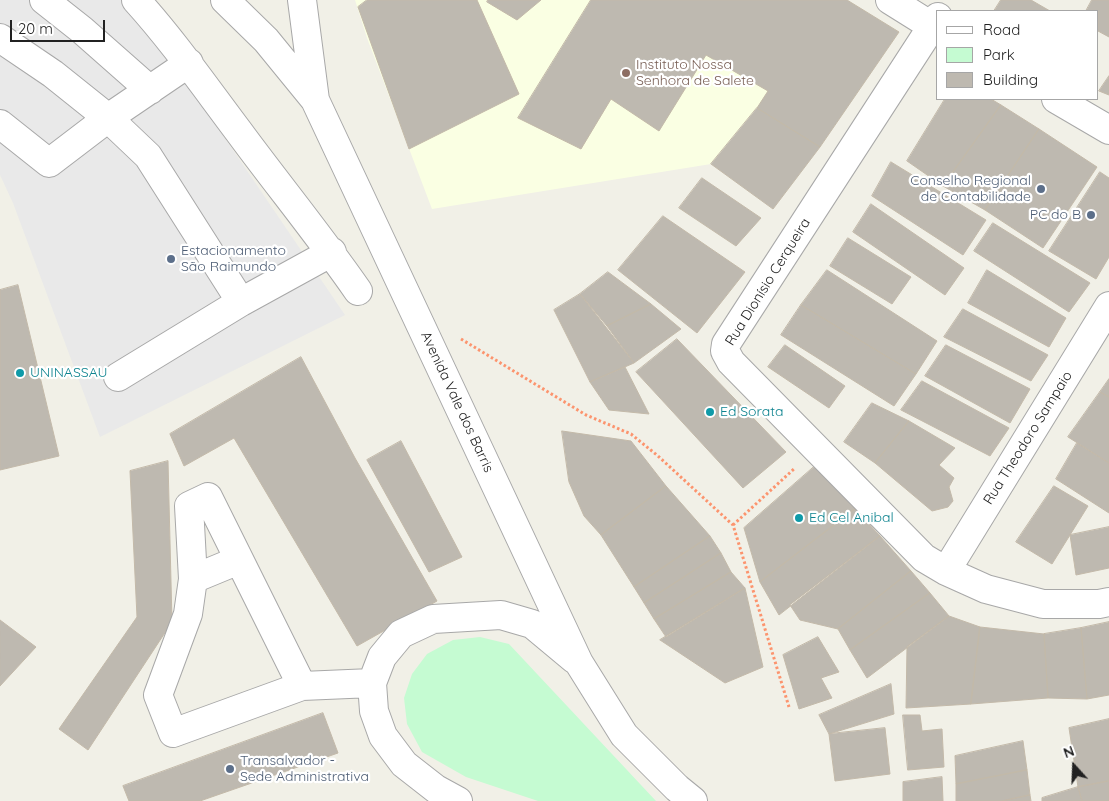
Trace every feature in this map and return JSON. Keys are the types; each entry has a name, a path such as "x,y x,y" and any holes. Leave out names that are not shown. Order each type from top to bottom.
{"street":[{"path":"44,0 82,30 150,90"},
{"path":"136,0 189,63 239,132 332,252 358,291"},
{"name":"Avenida Vale dos Barris","path":"224,0 266,40 315,100 579,663 624,735 677,788 693,801"},
{"path":"302,0 315,100"},
{"path":"890,0 936,21"},
{"name":"Rua Dionísio Cerqueira","path":"936,23 726,344 725,352 730,362 924,558 946,571"},
{"path":"0,38 53,74 108,118 148,156 241,302"},
{"path":"0,124 49,163 108,118 189,63"},
{"path":"1058,100 1109,130"},
{"path":"118,377 241,302 332,252"},
{"name":"Rua Theodoro Sampaio","path":"946,571 1109,306"},
{"path":"302,686 208,497 189,506 193,579 188,614 158,695 173,733 302,686 372,683"},
{"path":"193,579 239,560"},
{"path":"946,571 986,589 1043,604 1099,604 1109,602"},
{"path":"458,801 436,789 404,764 384,736 374,711 372,683 382,657 401,634 433,619 501,615 532,624 579,663"}],"path":[{"path":"461,339 586,415 632,434 733,525 788,707"},
{"path":"733,525 776,486"}],"shaded area":[{"name":"Estacionamento São Raimundo","path":"0,0 122,0 140,13 345,315 100,437 13,203 0,175"},
{"name":"Instituto Nossa Senhora de Salete","path":"355,0 847,0 899,32 820,147 757,108 711,164 432,209 367,38"}],"green space":[{"path":"480,637 509,644 656,801 538,801 466,777 422,752 407,724 404,698 412,674 427,654 453,640"}],"building":[{"path":"367,0 477,0 519,94 409,149 358,7"},
{"path":"488,0 541,0 517,20 487,2"},
{"path":"591,0 847,0 899,32 820,147 757,108 768,91 706,55 659,131 611,99 581,149 518,118"},
{"path":"1001,0 1031,0 1048,10 995,10"},
{"path":"1092,0 1109,0 1109,37 1099,32 1099,10 1087,10"},
{"path":"1109,76 1109,95 1099,91"},
{"path":"944,100 993,100 1001,105 943,186 907,161"},
{"path":"1001,105 1039,129 985,210 943,186"},
{"path":"757,108 820,147 773,209 711,164"},
{"name":"Conselho Regional de Contabilidade","path":"1039,129 1097,167 1043,248 985,210"},
{"path":"891,162 986,220 963,255 872,196"},
{"name":"PC do B","path":"1100,172 1109,178 1109,257 1096,279 1049,251"},
{"path":"702,178 761,218 736,246 679,208"},
{"path":"871,204 964,268 945,295 853,232"},
{"path":"663,216 745,272 697,333 618,270"},
{"path":"993,223 1090,283 1069,312 974,251"},
{"path":"848,238 911,277 892,304 830,266"},
{"path":"827,270 937,341 916,374 801,305"},
{"path":"987,270 1066,318 1049,347 968,303"},
{"path":"608,272 651,304 607,326 580,294"},
{"name":"UNINASSAU","path":"18,285 59,456 0,470 0,290"},
{"path":"580,294 634,363 590,382 554,310"},
{"path":"651,304 681,329 634,363 607,326"},
{"path":"801,305 916,374 894,406 781,335"},
{"path":"963,309 1048,355 1031,381 944,337"},
{"name":"Ed Sorata","path":"677,339 786,452 743,488 636,372"},
{"path":"785,345 845,386 829,408 768,367"},
{"path":"946,345 1030,389 1010,423 925,376"},
{"path":"301,357 355,458 437,601 357,646 234,438 184,466 170,434"},
{"path":"625,367 649,414 609,410 590,382"},
{"path":"1109,379 1109,397 1100,392"},
{"path":"922,381 1009,428 990,456 901,410"},
{"path":"1100,392 1109,397 1109,463 1068,437"},
{"path":"872,403 909,421 875,463 844,442"},
{"path":"909,421 955,448 939,465 954,478 949,487 953,501 948,507 932,511 875,463"},
{"path":"562,431 631,441 666,486 601,535 584,516 569,482"},
{"path":"401,441 462,557 429,572 367,460"},
{"path":"1077,443 1109,463 1109,513 1056,479"},
{"path":"168,461 172,622 88,750 59,729 137,617 130,471"},
{"name":"Ed Cel Anibal","path":"815,466 855,509 760,582 744,528"},
{"path":"666,486 710,536 634,587 601,535"},
{"path":"1054,486 1088,506 1052,564 1016,542"},
{"path":"855,509 880,536 779,615 760,582"},
{"path":"1109,527 1109,568 1076,575 1070,535"},
{"path":"710,536 721,553 644,603 634,587"},
{"path":"880,536 911,571 838,629 800,620 790,605"},
{"path":"721,553 731,572 654,619 644,603"},
{"path":"911,571 930,593 850,650 838,629"},
{"path":"731,572 745,588 666,637 654,619"},
{"path":"745,588 763,667 725,683 660,640"},
{"path":"930,593 949,616 867,678 850,650"},
{"path":"949,616 980,627 971,704 906,708 907,647"},
{"path":"0,620 36,647 0,686"},
{"path":"1109,622 1109,695 1087,699 1081,628"},
{"path":"980,627 1044,634 1048,698 971,704"},
{"path":"1081,628 1087,699 1048,698 1044,634"},
{"path":"818,637 839,672 821,678 832,698 799,709 783,655"},
{"path":"891,684 894,714 829,734 819,715"},
{"name":"Transalvador - Sede Administrativa","path":"323,713 338,753 200,801 129,801 123,786"},
{"path":"903,715 920,715 922,731 942,729 944,767 908,770"},
{"path":"1109,719 1109,781 1078,787 1069,728"},
{"path":"885,728 890,774 835,781 829,734"},
{"path":"1023,741 1027,770 956,784 955,756"},
{"path":"1027,770 1030,795 1002,801 956,801 956,784"},
{"path":"942,777 943,801 903,801 903,782"},
{"path":"1109,781 1109,801 1082,801 1078,787"},
{"path":"1078,787 1082,801 1042,801 1042,798"},
{"path":"1030,795 1031,801 1002,801"}],"place":[{"name":"Instituto Nossa Senhora de Salete","path":"626,73"},
{"name":"Conselho Regional de Contabilidade","path":"1041,189"},
{"name":"PC do B","path":"1091,215"},
{"name":"Estacionamento São Raimundo","path":"171,259"},
{"name":"UNINASSAU","path":"20,373"},
{"name":"Ed Sorata","path":"710,412"},
{"name":"Ed Cel Anibal","path":"799,518"},
{"name":"Transalvador - Sede Administrativa","path":"230,769"}]}
